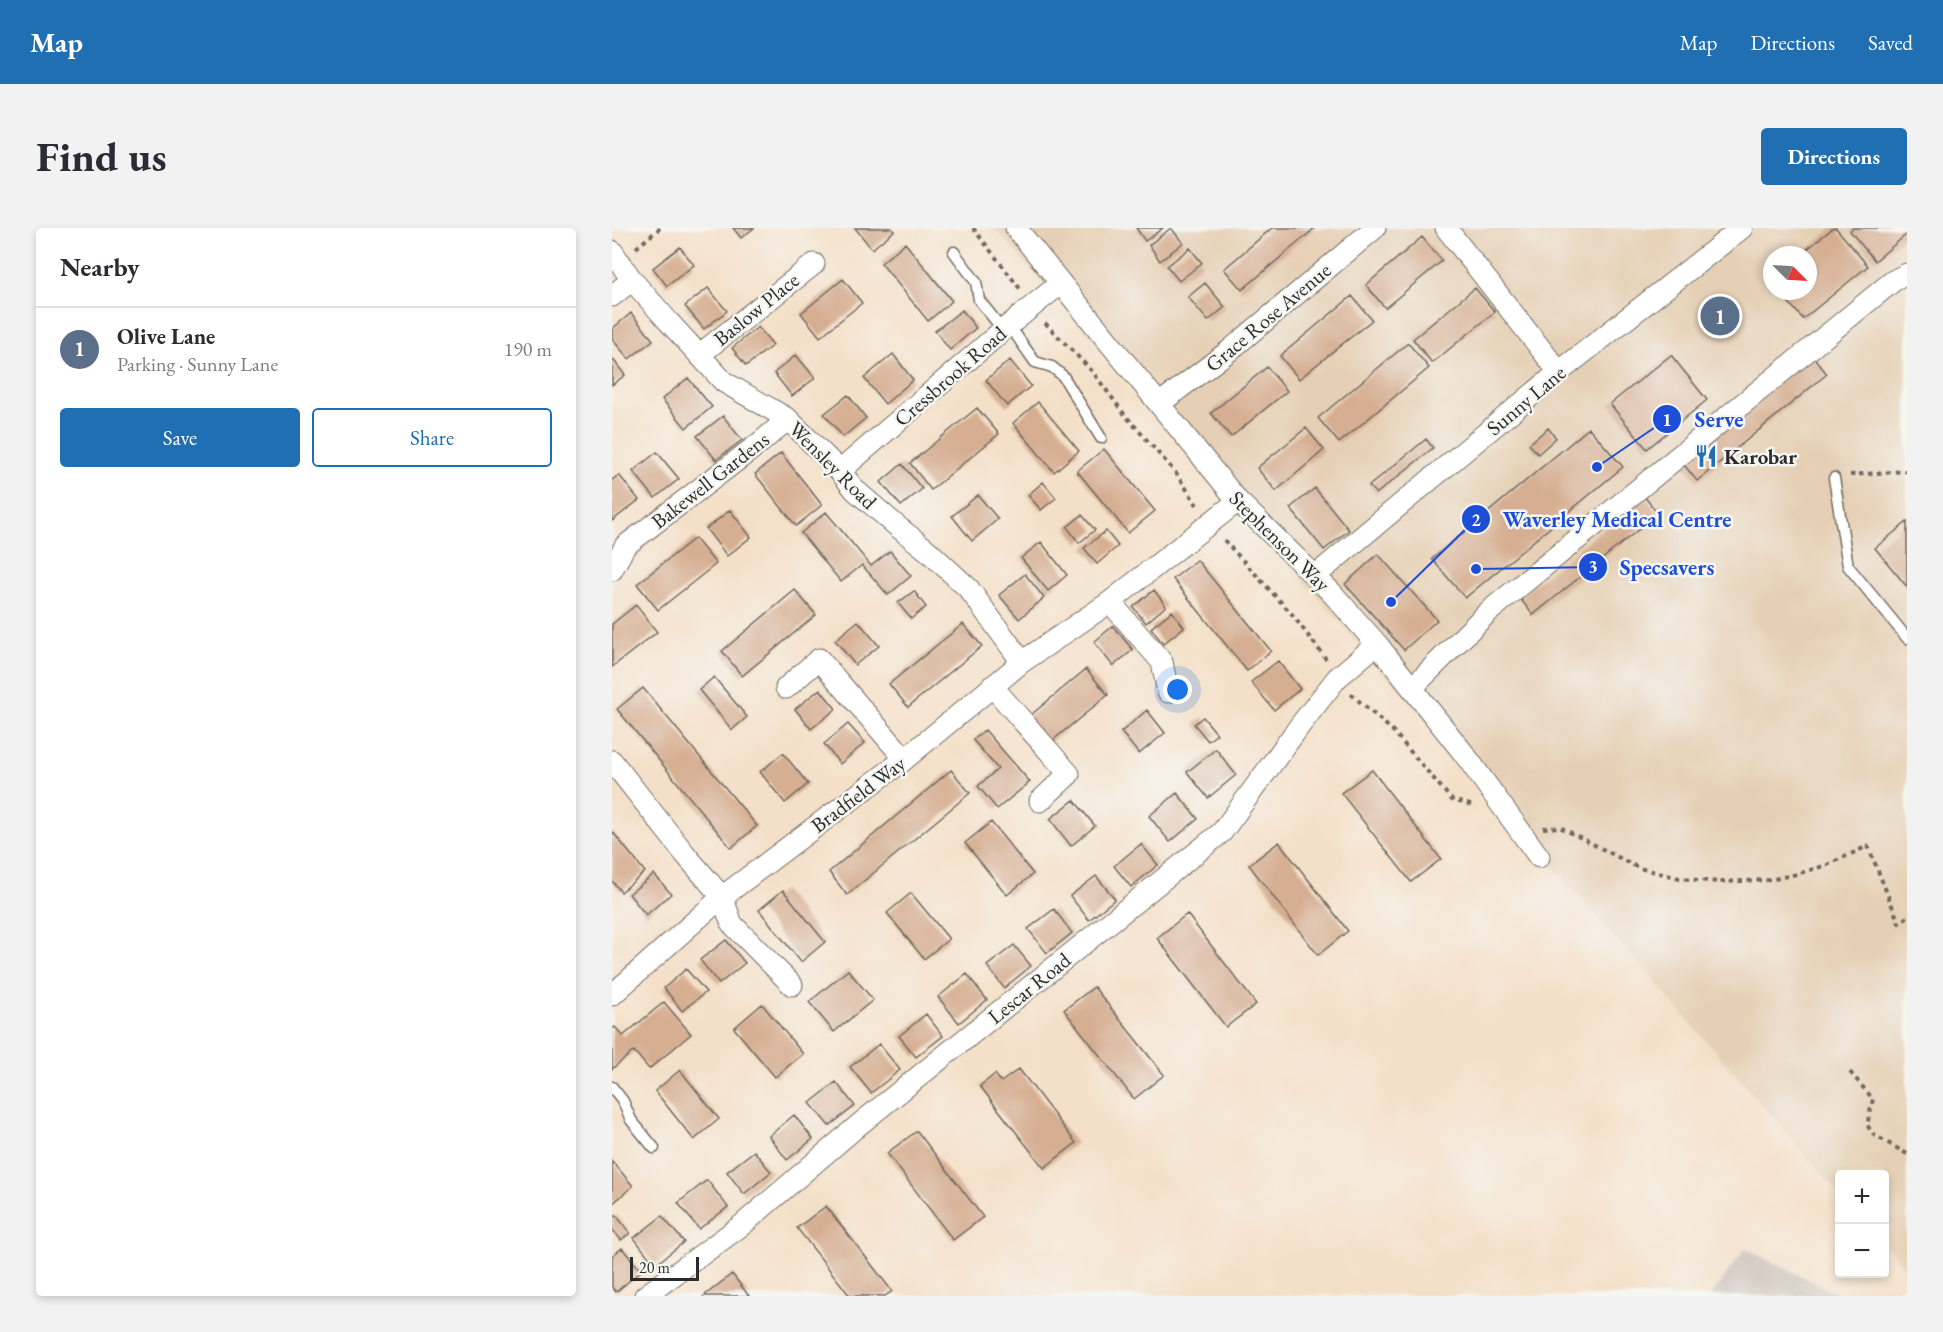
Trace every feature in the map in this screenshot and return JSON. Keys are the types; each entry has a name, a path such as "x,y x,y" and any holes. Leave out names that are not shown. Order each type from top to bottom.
{"street":[{"name":"Stephenson Way","path":"1016,228 1238,501 1315,576 1377,644 1465,755 1539,857"},
{"name":"Grace Rose Avenue","path":"1160,405 1229,351 1375,228"},
{"path":"1446,228 1559,372"},
{"name":"Sunny Lane","path":"1315,576 1559,372 1742,228"},
{"name":"Wensley Road","path":"616,256 632,279 724,382 788,419 840,471 855,490 927,550 969,589 1022,662"},
{"name":"Baslow Place","path":"699,355 814,264"},
{"path":"1412,688 1486,613 1893,281 1907,274"},
{"path":"612,296 632,279"},
{"name":"Cressbrook Road","path":"840,471 1006,327 1061,283"},
{"name":"Bakewell Gardens","path":"612,570 625,546 788,419"},
{"name":"Bradfield Way","path":"612,995 722,897 905,759 1022,662 1110,602 1238,501"},
{"path":"1110,602 1161,662 1168,692"},
{"name":"Lescar Road","path":"645,1296 742,1225 861,1123 1222,832 1300,724 1337,678 1377,644"},
{"path":"786,688 819,659 905,759"},
{"path":"992,686 1069,774 1040,801"},
{"path":"612,761 722,897 732,924 792,986"}],"lane":[{"path":"954,252 976,282 979,300 1006,327 1035,362 1052,367 1063,376 1101,438"},
{"path":"1834,478 1848,566 1907,638"},
{"path":"612,1087 623,1101 631,1120 654,1148"}],"path":[{"path":"616,256 660,228"},
{"path":"1850,475 1907,471"},
{"path":"1518,829 1560,827 1639,868 1678,878 1718,882 1770,880 1797,874 1827,865 1868,846 1899,923 1907,916"},
{"path":"1850,1072 1873,1099 1867,1125 1874,1135 1907,1154"}],"shaded area":[{"path":"995,228 1907,228 1907,1270 1889,1249 1889,1170 1835,1170 1835,1188"},
{"path":"1745,1248 1841,1296 1711,1296"}],"building":[{"path":"733,228 754,228 741,238"},
{"path":"855,228 891,228 894,231 872,249"},
{"path":"1136,228 1163,228 1145,241"},
{"path":"1171,228 1183,243 1160,261 1149,245"},
{"path":"1272,228 1315,228 1242,290 1224,269"},
{"path":"1836,228 1868,266 1803,319 1787,300 1817,300 1817,246 1811,246"},
{"path":"1853,228 1907,228 1907,234 1875,261 1850,231"},
{"path":"1422,237 1442,261 1385,308 1366,285"},
{"path":"905,243 952,301 928,321 881,263"},
{"path":"680,247 694,265 667,286 653,268"},
{"path":"1190,248 1202,263 1179,281 1167,266"},
{"path":"843,279 862,303 820,337 801,313"},
{"path":"1205,283 1225,307 1208,321 1188,297"},
{"path":"708,288 727,311 704,329 685,306"},
{"path":"1475,288 1495,312 1432,363 1413,339"},
{"path":"1352,296 1372,320 1299,379 1280,356"},
{"path":"962,310 976,328 950,350 935,331"},
{"path":"631,313 653,340 629,359 612,339 612,329"},
{"path":"758,327 773,345 746,366 732,348"},
{"path":"1408,343 1429,368 1339,443 1318,418"},
{"path":"893,354 913,380 885,404 864,378"},
{"path":"796,355 815,378 792,396 774,373"},
{"path":"1671,355 1707,400 1647,449 1610,404"},
{"path":"1812,355 1827,374 1697,481 1681,461"},
{"path":"612,358 625,375 612,385"},
{"path":"1010,360 1031,386 1007,406 986,380"},
{"path":"1267,367 1287,391 1231,437 1211,413"},
{"path":"688,378 712,407 686,428 662,399"},
{"path":"848,395 866,418 843,437 824,414"},
{"path":"1038,402 1079,451 1054,472 1013,423"},
{"path":"977,408 999,434 931,490 910,463"},
{"path":"723,416 742,440 716,460 697,436"},
{"path":"1306,428 1324,450 1276,491 1257,468"},
{"path":"1548,428 1556,438 1538,454 1529,444"},
{"path":"1589,428 1623,467 1465,598 1432,559"},
{"path":"1426,439 1433,448 1376,494 1369,486"},
{"path":"1104,449 1155,511 1128,533 1077,471"},
{"path":"657,452 679,479 655,498 633,471"},
{"path":"781,453 822,505 796,526 755,474"},
{"path":"902,464 922,489 901,506 881,482"},
{"path":"619,475 639,500 612,521 612,480"},
{"path":"1043,482 1056,498 1041,510 1028,495"},
{"path":"1315,488 1349,530 1324,550 1290,508"},
{"path":"978,495 998,519 972,541 952,516"},
{"path":"1644,496 1658,514 1533,615 1519,597"},
{"path":"730,510 751,537 727,556 706,529"},
{"path":"826,512 871,566 890,551 911,576 888,595 862,565 841,582 801,533"},
{"path":"1082,515 1095,530 1079,543 1067,527"},
{"path":"1907,522 1907,587 1875,548"},
{"path":"1106,531 1118,546 1097,564 1084,548"},
{"path":"695,538 716,564 658,610 637,584"},
{"path":"1041,542 1067,575 1048,591 1021,558"},
{"path":"1378,554 1437,620 1404,650 1345,584"},
{"path":"1197,560 1271,651 1247,671 1173,579"},
{"path":"1025,574 1044,598 1019,619 999,595"},
{"path":"795,590 816,615 742,676 722,651"},
{"path":"1154,590 1166,606 1146,623 1133,607"},
{"path":"914,591 926,607 911,619 898,603"},
{"path":"636,605 657,632 612,667 612,624"},
{"path":"1172,611 1184,627 1163,644 1151,628"},
{"path":"858,621 879,646 855,665 835,640"},
{"path":"963,624 982,646 908,707 889,684"},
{"path":"1113,626 1133,650 1113,666 1094,642"},
{"path":"1278,661 1300,689 1274,710 1251,682"},
{"path":"1086,669 1108,695 1047,745 1026,719"},
{"path":"714,677 747,717 732,730 699,690"},
{"path":"643,688 757,826 731,848 617,709"},
{"path":"820,689 836,709 811,729 795,709"},
{"path":"1147,710 1165,733 1139,754 1121,732"},
{"path":"1203,717 1217,734 1208,741 1194,724"},
{"path":"848,724 865,743 840,764 824,744"},
{"path":"985,730 1030,782 997,809 978,786 998,769 973,740"},
{"path":"1216,749 1236,775 1208,798 1187,772"},
{"path":"783,753 808,784 785,803 760,772"},
{"path":"951,770 970,793 847,895 829,872"},
{"path":"1372,770 1441,859 1411,882 1341,793"},
{"path":"1177,793 1198,819 1170,842 1149,816"},
{"path":"1074,800 1095,826 1071,846 1050,819"},
{"path":"991,822 1033,874 1007,895 965,843"},
{"path":"612,831 645,872 621,892 612,881"},
{"path":"1279,842 1348,931 1318,955 1249,865"},
{"path":"1141,844 1158,865 1131,887 1114,866"},
{"path":"654,874 671,894 646,915 629,894"},
{"path":"1096,876 1115,899 1089,920 1070,896"},
{"path":"783,890 825,942 801,962 759,910"},
{"path":"911,893 949,939 924,959 887,913"},
{"path":"1054,909 1072,933 1047,953 1028,929"},
{"path":"1187,914 1256,1004 1226,1027 1157,938"},
{"path":"726,940 745,963 719,984 700,960"},
{"path":"1014,945 1031,966 1004,988 987,966"},
{"path":"686,969 706,992 682,1011 664,988"},
{"path":"848,970 873,1000 834,1032 809,1002"},
{"path":"967,974 987,1000 959,1023 938,997"},
{"path":"1094,987 1164,1075 1134,1099 1064,1010"},
{"path":"664,1002 691,1034 649,1069 634,1051 612,1069 612,1029 615,1027 623,1036"},
{"path":"762,1004 803,1054 775,1077 734,1028"},
{"path":"926,1014 943,1036 916,1057 899,1036"},
{"path":"879,1044 900,1070 871,1093 850,1067"},
{"path":"1019,1069 1076,1143 1044,1168 980,1086 995,1074 1001,1082"},
{"path":"680,1070 719,1119 694,1140 655,1091"},
{"path":"836,1082 855,1106 829,1126 810,1103"},
{"path":"794,1115 813,1139 787,1160 769,1136"},
{"path":"917,1131 983,1217 953,1240 887,1153"},
{"path":"754,1151 771,1172 744,1194 727,1172"},
{"path":"612,1161 633,1186 612,1204"},
{"path":"707,1180 728,1207 699,1229 678,1203"},
{"path":"826,1206 892,1291 885,1296 850,1296 797,1228"},
{"path":"616,1215 630,1233 621,1240 612,1229 612,1219"},
{"path":"662,1216 684,1242 655,1265 634,1238"},
{"path":"622,1248 641,1271 616,1292 612,1287 612,1256"},
{"path":"732,1274 749,1296 704,1296"}],"place":[{"name":"Olive Lane","path":"1720,316"},
{"name":"Karobar","path":"1706,456"},
{"name":"Serve","path":"1597,467"},
{"name":"Specsavers","path":"1476,569"},
{"name":"Waverley Medical Centre","path":"1391,602"}]}
